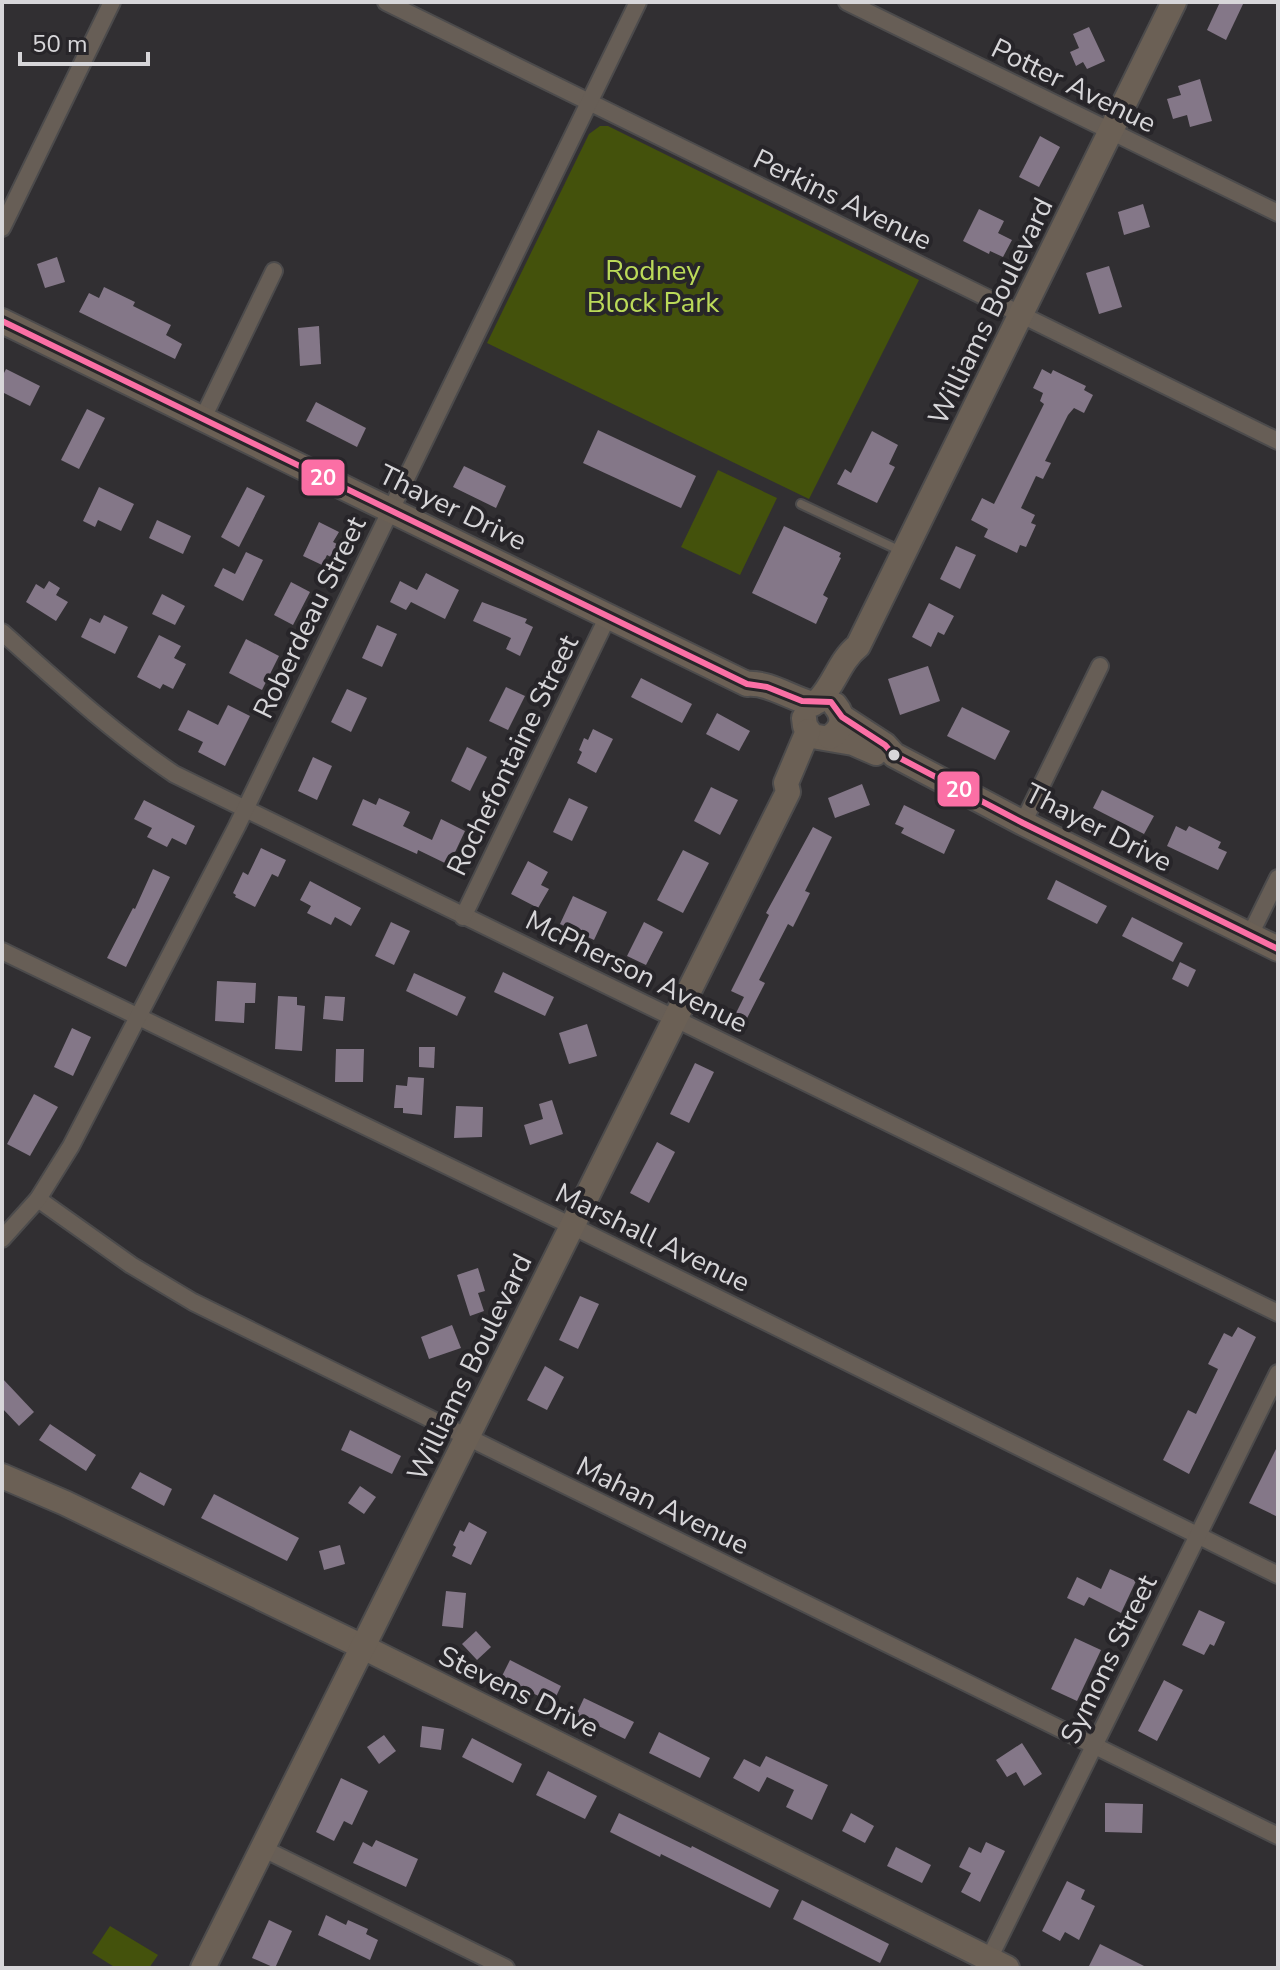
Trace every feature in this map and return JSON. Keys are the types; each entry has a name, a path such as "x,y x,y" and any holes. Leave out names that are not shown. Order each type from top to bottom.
{"street":[{"path":"2,228 112,2"},
{"name":"Perkins Avenue","path":"386,2 1278,441"},
{"name":"Roberdeau Street","path":"2,1239 38,1199 71,1146 246,809 638,2"},
{"name":"Potter Avenue","path":"847,2 1278,213"},
{"name":"Williams Boulevard","path":"203,1968 788,792 797,788 822,720 826,693 845,656 858,646 905,553 1174,2"},
{"path":"203,418 274,271"},
{"name":"Thayer Drive","path":"2,321 747,684 751,693 822,720 853,743 880,755 894,755 1023,823 1278,949"},
{"name":"Rochefontaine Street","path":"463,917 608,616"},
{"name":"McPherson Avenue","path":"2,632 131,745 174,774 1278,1313"},
{"path":"1023,823 1100,666"},
{"path":"1250,935 1278,878"},
{"name":"Marshall Avenue","path":"2,951 572,1226 1278,1575"},
{"name":"Mahan Avenue","path":"38,1199 131,1265 193,1302 1278,1836"},
{"name":"Symons Street","path":"993,1965 1094,1746 1278,1373"},
{"name":"Stevens Drive","path":"2,1476 65,1503 363,1647 993,1965"},
{"path":"264,1849 506,1968"}],"lane":[{"path":"801,504 905,553"}],"green space":[{"name":"Rodney Block Park","path":"600,126 608,126 919,280 809,499 487,343 589,134"},
{"path":"718,470 777,498 740,575 681,547"},
{"path":"110,1926 158,1955 149,1968 116,1968 92,1953"}],"building":[{"path":"1220,2 1244,2 1226,40 1207,30"},
{"path":"1089,27 1105,61 1087,69 1083,62 1076,66 1070,52 1079,48 1073,34"},
{"path":"1200,79 1212,121 1190,127 1187,115 1173,119 1167,99 1181,95 1178,86"},
{"path":"1040,136 1060,147 1039,187 1019,177"},
{"path":"1143,204 1150,227 1124,235 1118,212"},
{"path":"979,209 1004,221 998,233 1012,240 1003,257 990,251 989,254 963,241"},
{"path":"57,257 65,282 45,288 37,264"},
{"path":"1109,266 1122,307 1099,314 1086,273"},
{"path":"104,287 171,325 166,335 182,344 175,359 79,312 89,293 99,298"},
{"path":"319,326 321,364 300,366 298,328"},
{"path":"6,369 40,386 30,406 2,392 2,377"},
{"path":"1042,369 1051,374 1053,370 1086,386 1084,390 1093,395 1084,413 1074,408 1068,415 1045,461 1051,463 1043,479 1036,476 1021,508 1035,515 1031,523 1036,525 1026,547 1020,545 1017,553 984,537 988,529 971,520 982,498 994,504 1044,404 1040,401 1043,393 1033,388"},
{"path":"316,402 366,428 357,447 306,421"},
{"path":"87,409 105,418 79,469 61,460"},
{"path":"598,430 696,476 681,508 583,463"},
{"path":"872,431 898,445 889,464 895,467 877,503 837,484 845,469 851,473"},
{"path":"464,466 506,486 496,508 453,487"},
{"path":"99,487 134,504 121,531 98,520 95,527 83,521"},
{"path":"247,487 265,496 239,547 221,537"},
{"path":"157,520 191,536 183,554 149,538"},
{"path":"319,522 339,532 333,542 339,545 333,558 327,555 322,565 303,556"},
{"path":"784,526 841,553 823,595 828,598 816,624 752,593"},
{"path":"956,546 976,555 960,589 940,579"},
{"path":"246,552 263,560 243,601 214,586 223,568 235,574"},
{"path":"426,573 459,590 445,619 411,602 406,610 390,602 400,581 417,590"},
{"path":"49,581 60,588 56,595 68,602 56,621 26,602 36,584 44,589"},
{"path":"291,582 310,592 293,625 274,615"},
{"path":"162,594 185,606 175,625 152,614"},
{"path":"482,602 527,619 525,623 533,627 520,656 506,649 511,638 473,621"},
{"path":"929,603 954,616 944,635 938,632 931,647 912,637"},
{"path":"104,615 128,627 115,654 81,637 90,618 100,623"},
{"path":"377,625 397,634 382,667 362,658"},
{"path":"159,635 181,646 174,658 186,664 173,689 163,684 160,689 137,677"},
{"path":"246,639 279,656 262,690 229,673"},
{"path":"928,666 940,701 900,715 888,679"},
{"path":"641,678 692,704 682,723 631,697"},
{"path":"506,687 525,696 508,730 489,721"},
{"path":"347,689 367,698 351,732 331,722"},
{"path":"228,705 250,716 225,766 198,752 203,742 178,730 188,710 218,725"},
{"path":"962,707 1010,731 995,760 947,736"},
{"path":"717,713 750,731 739,751 706,734"},
{"path":"593,729 613,739 596,773 577,763 584,738 588,740"},
{"path":"467,747 487,757 470,791 451,781"},
{"path":"313,757 332,766 317,800 298,791"},
{"path":"862,784 870,805 835,818 828,798"},
{"path":"711,787 738,800 720,835 694,821"},
{"path":"1102,790 1154,816 1144,834 1093,808"},
{"path":"379,798 410,812 403,826 432,840 441,819 465,831 449,865 352,825 363,799 376,805"},
{"path":"569,798 588,807 572,841 553,832"},
{"path":"144,800 195,826 186,845 172,838 167,847 147,837 152,828 134,819"},
{"path":"904,805 955,830 944,854 901,833 904,828 895,824"},
{"path":"1176,826 1186,831 1189,826 1221,842 1218,848 1227,852 1218,870 1167,846"},
{"path":"813,827 832,837 805,891 810,893 793,927 788,924 759,980 765,983 741,1030 730,1025 744,997 731,991 769,915 766,913"},
{"path":"261,848 286,860 278,877 272,874 255,907 233,893 243,872 248,875"},
{"path":"683,850 709,863 683,913 657,900"},
{"path":"528,861 548,872 541,885 549,889 538,908 511,894"},
{"path":"153,869 170,877 126,967 107,958"},
{"path":"1056,880 1107,906 1097,924 1047,899"},
{"path":"310,881 361,908 351,926 335,917 331,925 307,913 311,906 300,900"},
{"path":"573,896 607,912 594,940 560,924"},
{"path":"1132,917 1183,943 1173,962 1122,936"},
{"path":"391,922 410,931 394,965 375,956"},
{"path":"644,922 663,932 646,965 627,956"},
{"path":"1180,962 1196,970 1188,987 1172,979"},
{"path":"503,972 554,997 545,1016 494,992"},
{"path":"414,973 466,997 457,1016 406,991"},
{"path":"217,981 256,983 255,1003 245,1003 244,1023 215,1021"},
{"path":"278,996 297,997 297,1005 305,1006 302,1051 275,1049"},
{"path":"325,996 345,997 343,1021 323,1019"},
{"path":"587,1024 597,1056 569,1064 559,1033"},
{"path":"72,1028 91,1037 73,1076 54,1067"},
{"path":"419,1047 435,1047 434,1068 419,1067"},
{"path":"336,1049 364,1049 363,1082 335,1082"},
{"path":"695,1063 714,1072 689,1123 670,1114"},
{"path":"408,1077 424,1078 422,1115 403,1113 403,1108 394,1108 396,1085 407,1086"},
{"path":"34,1094 58,1107 30,1156 7,1144"},
{"path":"552,1100 563,1134 530,1145 524,1125 543,1119 539,1104"},
{"path":"456,1106 483,1107 482,1137 454,1138"},
{"path":"657,1142 675,1152 649,1203 630,1193"},
{"path":"478,1268 485,1291 478,1293 484,1311 470,1316 457,1275"},
{"path":"580,1296 599,1304 578,1349 559,1340"},
{"path":"452,1325 461,1348 429,1359 421,1337"},
{"path":"1238,1327 1256,1337 1189,1474 1163,1460 1188,1410 1196,1414 1218,1369 1208,1364 1224,1333 1232,1337"},
{"path":"545,1366 564,1377 547,1410 527,1400"},
{"path":"2,1378 34,1412 19,1426 2,1408"},
{"path":"50,1424 96,1455 86,1471 39,1440"},
{"path":"350,1430 401,1456 392,1474 341,1450"},
{"path":"1278,1445 1278,1517 1249,1503"},
{"path":"140,1472 172,1489 164,1506 131,1488"},
{"path":"360,1486 376,1497 364,1514 348,1503"},
{"path":"214,1494 299,1538 287,1561 201,1518"},
{"path":"469,1522 487,1532 471,1565 452,1556 460,1530 464,1532"},
{"path":"340,1545 345,1564 324,1570 319,1551"},
{"path":"1110,1569 1136,1581 1121,1613 1089,1597 1084,1606 1067,1598 1077,1577 1101,1589"},
{"path":"446,1591 466,1593 463,1628 442,1626"},
{"path":"1199,1610 1225,1622 1214,1646 1210,1644 1204,1655 1182,1645"},
{"path":"476,1631 491,1647 477,1660 462,1644"},
{"path":"1075,1638 1101,1650 1077,1701 1051,1689"},
{"path":"510,1660 561,1686 553,1703 501,1678"},
{"path":"1164,1680 1183,1690 1157,1741 1138,1731"},
{"path":"584,1698 634,1722 625,1739 576,1715"},
{"path":"422,1726 444,1729 441,1750 420,1747"},
{"path":"659,1732 710,1758 700,1778 649,1753"},
{"path":"384,1735 396,1751 379,1764 367,1747"},
{"path":"472,1738 522,1764 513,1783 462,1757"},
{"path":"1022,1743 1042,1774 1024,1786 1016,1772 1007,1777 996,1760"},
{"path":"766,1756 828,1785 812,1820 786,1807 794,1790 767,1777 759,1792 733,1778 744,1759 760,1767"},
{"path":"548,1771 597,1796 585,1819 536,1795"},
{"path":"341,1778 368,1791 352,1825 344,1821 334,1841 316,1832"},
{"path":"1105,1803 1143,1804 1142,1833 1105,1832"},
{"path":"619,1813 779,1890 770,1908 610,1832"},
{"path":"851,1813 874,1826 865,1843 842,1831"},
{"path":"376,1840 418,1859 406,1887 353,1863 363,1842 372,1847"},
{"path":"986,1842 1005,1851 980,1902 961,1892 971,1873 959,1867 969,1847 981,1853"},
{"path":"896,1847 931,1865 922,1883 887,1866"},
{"path":"1067,1881 1085,1890 1081,1899 1095,1906 1079,1940 1065,1932 1060,1941 1042,1931"},
{"path":"802,1900 889,1944 880,1963 793,1919"},
{"path":"326,1915 346,1925 348,1920 368,1929 366,1934 378,1940 370,1960 318,1935"},
{"path":"269,1920 292,1931 275,1968 252,1958"},
{"path":"1100,1944 1148,1968 1088,1968"}],"transit line":[{"name":"20","path":"2,321 747,684 767,687 802,701 831,702 842,717 885,745 894,755 1023,823 1278,949"}]}
